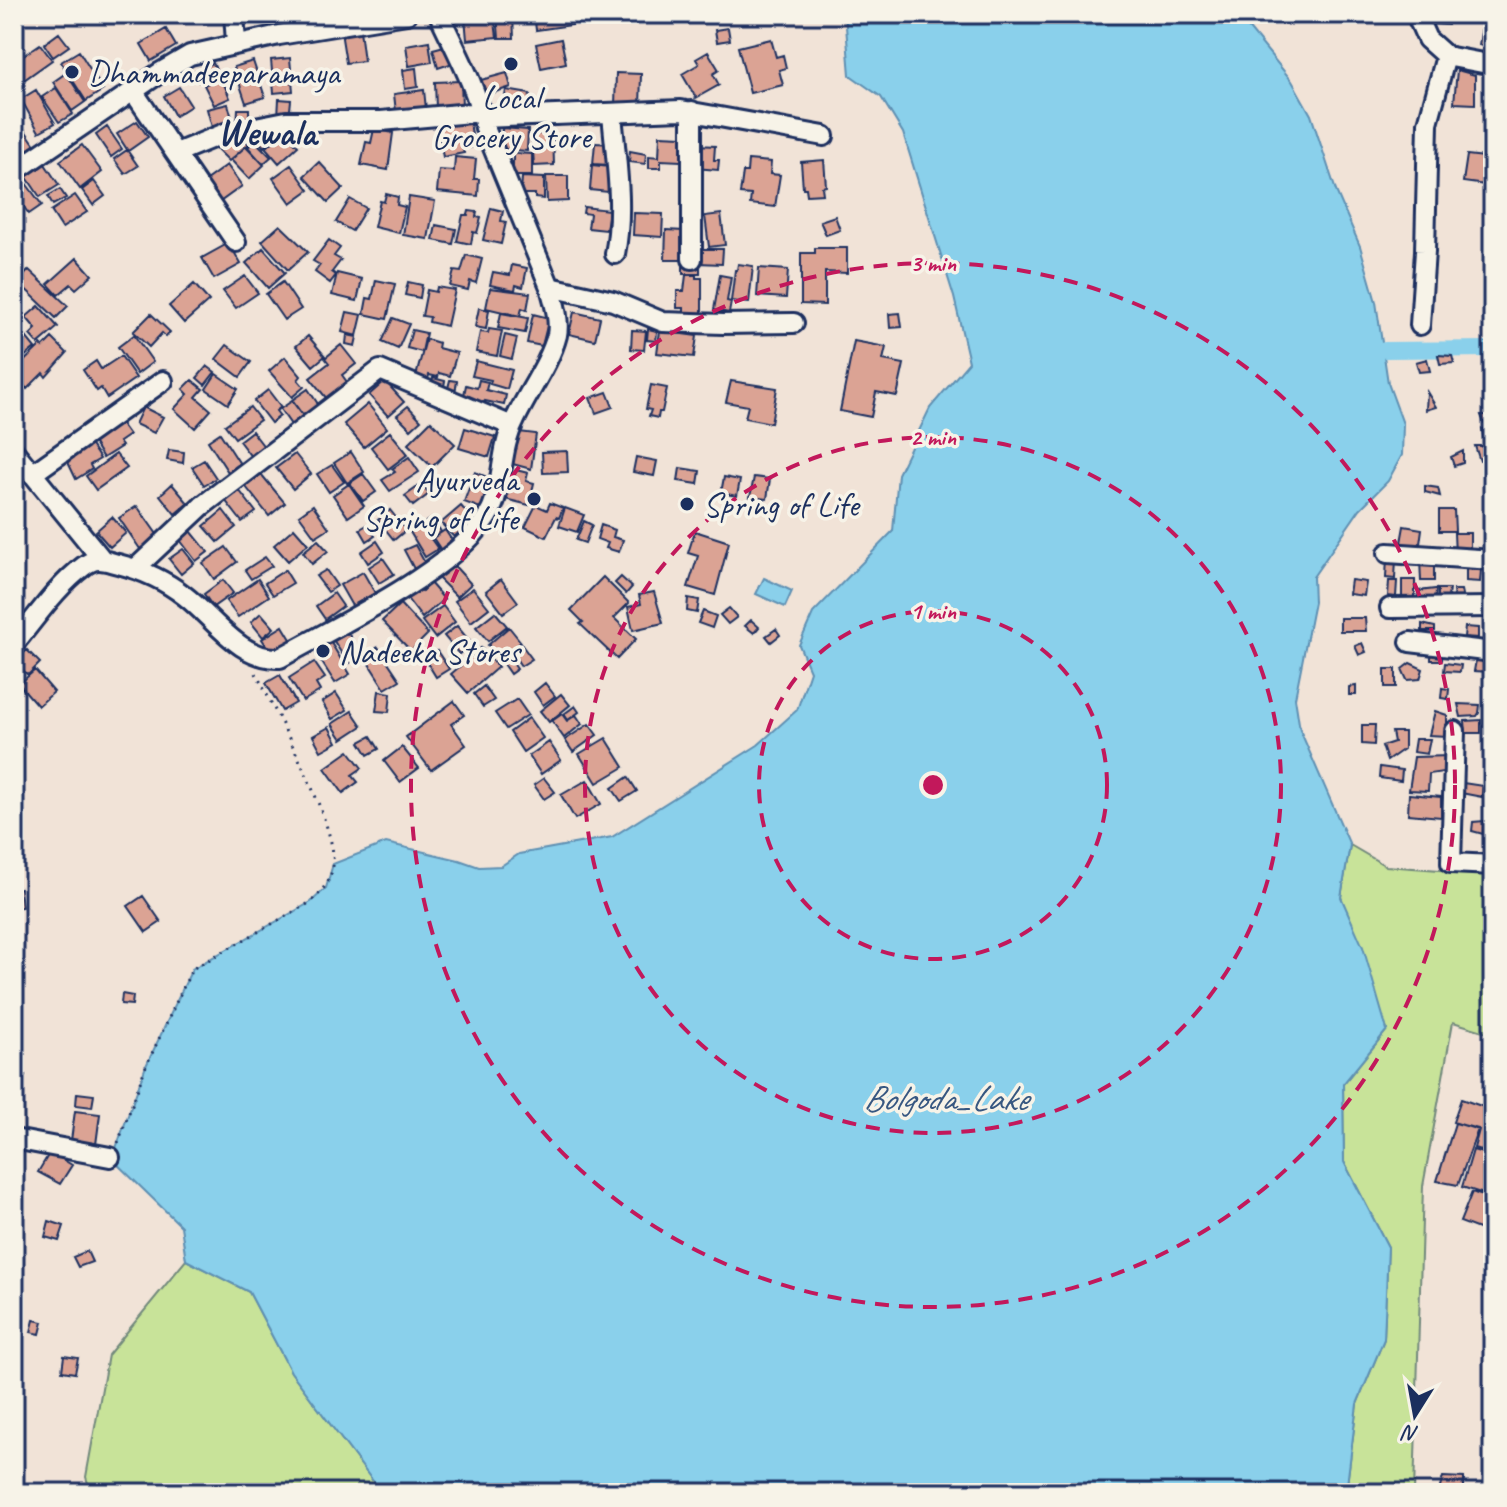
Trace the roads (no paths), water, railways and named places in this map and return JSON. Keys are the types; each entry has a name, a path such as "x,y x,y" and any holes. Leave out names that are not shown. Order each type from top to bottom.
{"street":[{"path":"234,14 236,43"},
{"path":"14,172 190,55 236,43 407,14"},
{"path":"14,451 101,558 136,568 184,595 249,652 267,659 280,658 392,596 457,552 480,529 498,492 512,426 557,333 556,309 482,115 439,14"},
{"path":"1416,14 1427,39 1446,56 1493,65"},
{"path":"1420,325 1428,123 1446,56"},
{"path":"133,91 236,242"},
{"path":"176,153 225,133 286,121 381,121 482,115 692,111 824,136"},
{"path":"692,111 692,259"},
{"path":"612,114 618,201 615,254"},
{"path":"550,287 613,301 663,322 794,323"},
{"path":"136,568 202,506 380,370 512,426"},
{"path":"32,474 163,381"},
{"path":"1388,553 1493,560"},
{"path":"14,644 77,573 101,558"},
{"path":"1390,608 1493,607"},
{"path":"1410,642 1493,652"},
{"path":"1455,731 1451,863 1493,865"},
{"path":"14,1139 110,1157"}],"water":[{"name":"Bolgoda_Lake","path":"845,14 1233,14 1247,26 1292,81 1311,115 1336,191 1360,246 1376,302 1388,383 1403,424 1402,455 1388,481 1360,509 1313,577 1314,602 1295,698 1300,730 1350,845 1341,897 1363,947 1387,1030 1343,1084 1344,1162 1388,1247 1384,1339 1357,1404 1346,1493 382,1493 291,1372 249,1292 186,1260 181,1226 110,1157 146,1066 192,969 311,902 326,888 333,864 386,843 479,867 501,866 519,854 612,837 758,745 797,710 810,671 799,645 813,613 893,531 898,474 930,408 969,362 954,297 903,133 881,97 850,75"},
{"path":"764,578 792,591 785,607 756,594"}],"waterway":[{"path":"1385,350 1493,349"}],"place":[{"name":"Local Grocery Store","path":"511,64"},
{"name":"Dhammadeeparamaya","path":"72,72"},
{"name":"Ayurveda Spring of Life","path":"534,499"},
{"name":"Spring of Life","path":"687,504"},
{"name":"Nadeeka Stores","path":"323,651"}],"district":[{"name":"Wewala","path":"267,132"}]}
